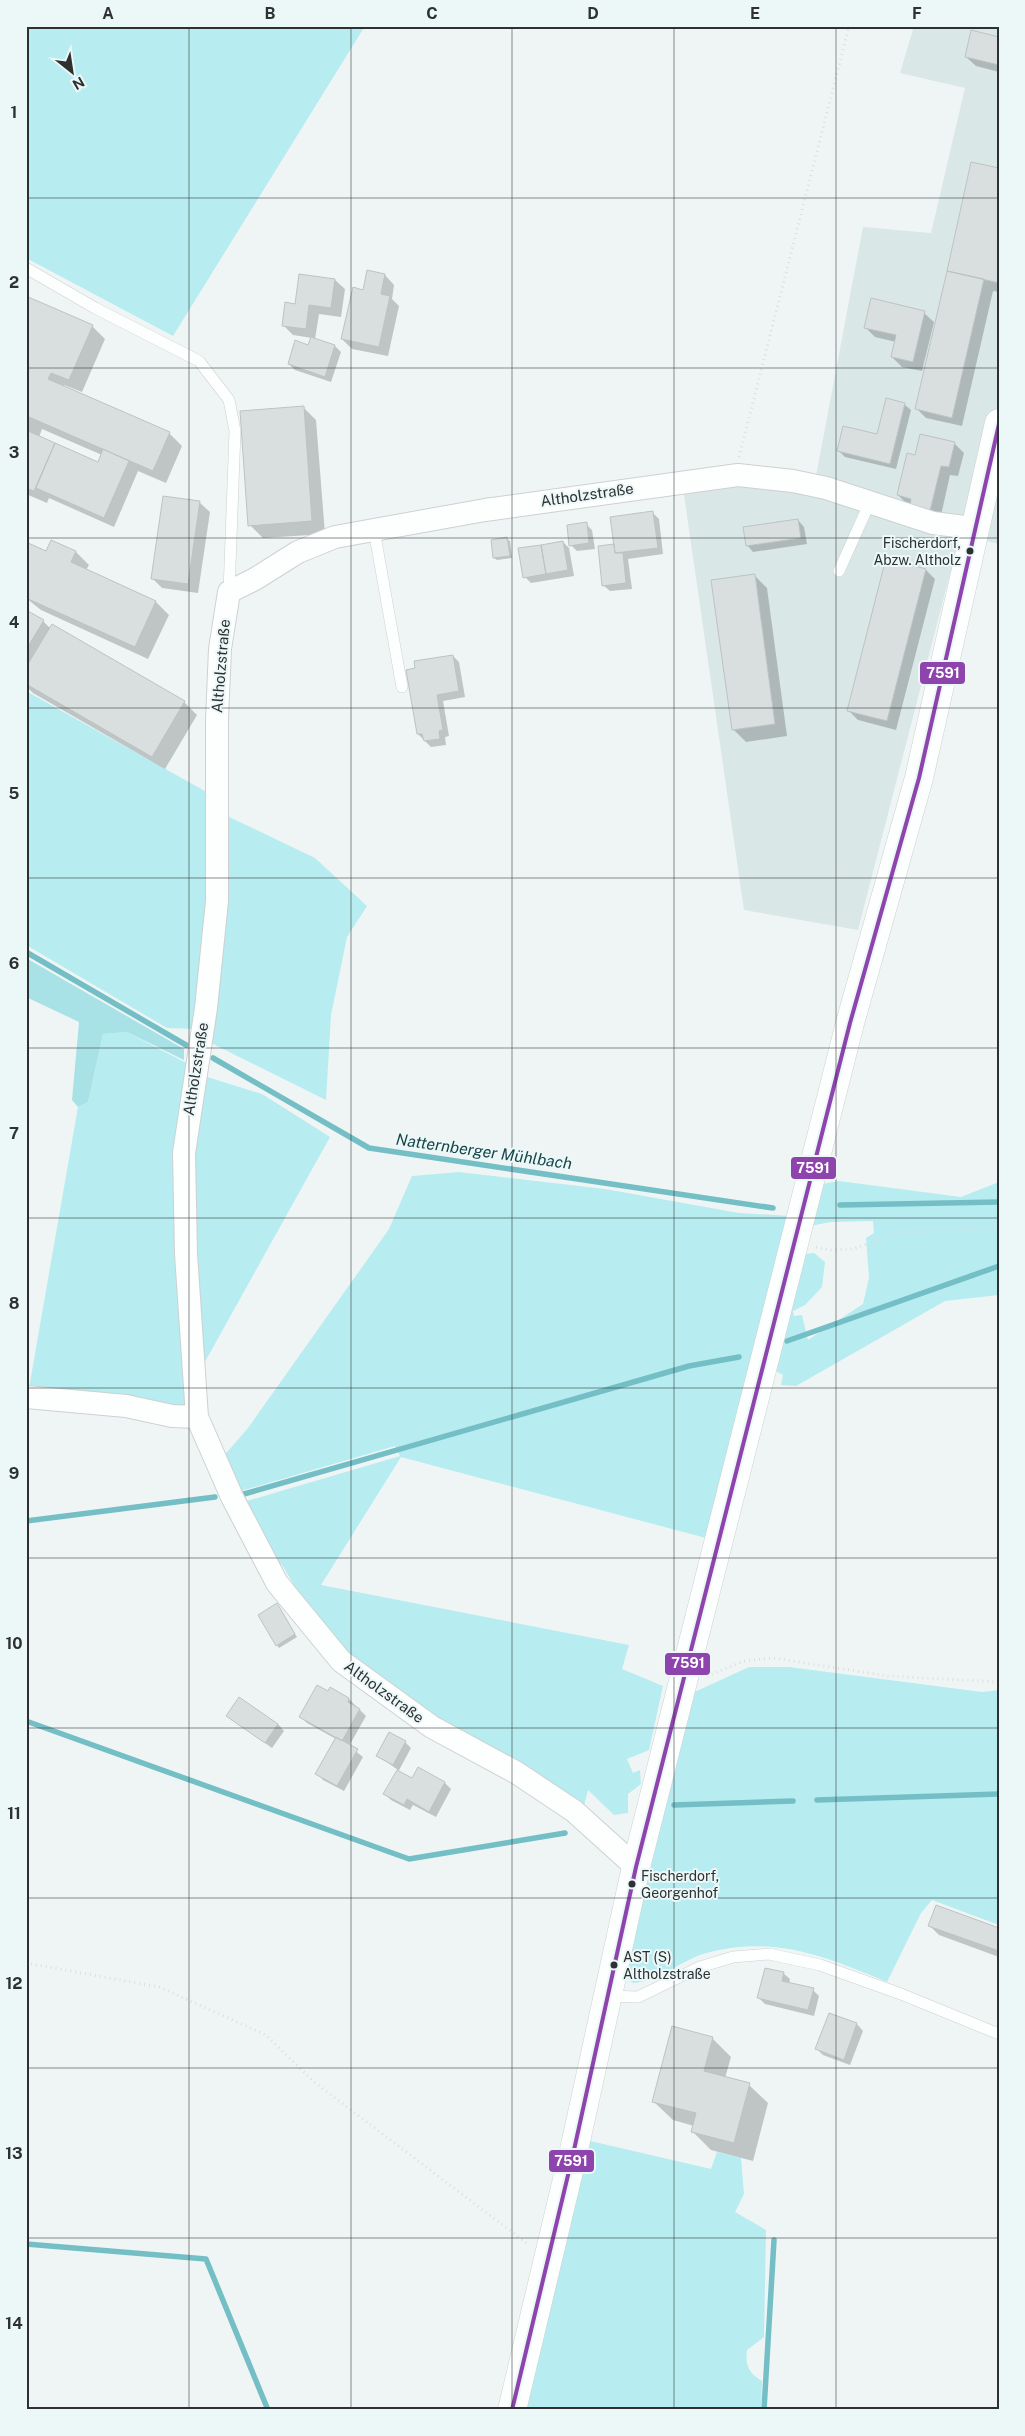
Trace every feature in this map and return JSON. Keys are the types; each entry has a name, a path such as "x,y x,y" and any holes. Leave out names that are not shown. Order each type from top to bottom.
{"street":[{"path":"512,2410 636,1867 850,1023 919,778 973,528 999,423"},
{"name":"Altholzstraße","path":"636,1867 574,1811 517,1772 432,1727 341,1661 277,1583 232,1497 197,1417 186,1254 184,1153 206,1008 217,901 217,701 220,649 229,592 255,579 298,552 335,537 485,510 738,475 793,481 830,489 933,523 973,528"},
{"path":"26,1397 126,1406 172,1416 197,1417"}],"lane":[{"path":"26,268 95,308 199,361 228,400 235,431 229,592"},
{"path":"839,571 870,502"},
{"path":"374,530 402,687"},
{"path":"608,1996 638,1997 700,1967 733,1957 769,1954 820,1965 901,1994 999,2034"}],"path":[{"path":"738,475 740,450 849,26"},
{"path":"794,1243 829,1250 854,1248 896,1232 990,1229 999,1225"},
{"path":"680,1688 744,1661 773,1658 888,1676 999,1682"},
{"path":"26,1963 159,1987 266,2035 314,2082 548,2259"}],"shaded area":[{"path":"26,26 365,26 173,336 26,258"},
{"path":"914,26 999,26 999,544 960,535 858,930 744,910 683,488 816,476 863,227 931,233 965,88 900,73"},
{"path":"26,691 212,795 211,891 196,1029 167,1028 26,945"},
{"path":"225,815 315,858 367,906 347,937 331,1015 326,1100 211,1043"},
{"path":"26,958 184,1049 184,1060 127,1032 103,1034 88,1102 78,1107 72,1100 79,1022 26,997"},
{"path":"127,1032 190,1065 193,1404 184,1414 28,1394 78,1107 88,1102 103,1034"},
{"path":"201,1075 262,1094 330,1137 201,1369 190,1163"},
{"path":"459,1172 605,1189 739,1213 790,1216 706,1538 401,1457 321,1585 629,1645 622,1669 663,1686 649,1750 627,1759 633,1773 640,1770 641,1784 628,1794 628,1813 614,1815 588,1790 584,1806 468,1740 357,1663 308,1608 282,1565 264,1551 240,1503 400,1456 395,1446 241,1491 222,1458 248,1428 389,1229 412,1176"},
{"path":"839,1181 961,1197 999,1182 999,1295 945,1301 796,1386 781,1385 783,1375 769,1367 798,1255 814,1253 825,1262 822,1287 805,1305 793,1311 794,1316 802,1315 808,1340 863,1304 869,1278 866,1238 874,1233 873,1221 831,1222 810,1226 817,1185"},
{"path":"749,1667 789,1667 982,1692 999,1690 999,1925 932,1900 921,1913 887,1982 819,1956 775,1947 752,1946 728,1948 703,1954 642,1982 633,1983 623,1975 688,1695"},
{"path":"586,2140 711,2169 717,2152 741,2158 744,2194 735,2212 766,2230 764,2337 747,2350 747,2365 754,2375 762,2381 761,2410 523,2410"}],"building":[{"path":"971,30 999,37 999,65 965,57"},
{"path":"971,162 999,168 999,283 947,271"},
{"path":"367,270 385,274 381,294 390,296 379,347 341,339 353,287 363,290"},
{"path":"947,271 984,279 952,418 915,409"},
{"path":"299,274 335,279 331,308 309,305 306,329 282,326 285,302 295,304"},
{"path":"26,296 93,325 69,380 51,373 48,379 170,432 153,471 29,417 26,424"},
{"path":"871,298 925,311 913,362 891,357 896,335 864,328"},
{"path":"311,337 335,345 325,377 288,364 295,340 308,345"},
{"path":"886,398 905,403 890,464 837,451 843,426 877,434"},
{"path":"304,406 312,521 248,526 240,411"},
{"path":"26,430 55,443 34,491 26,488"},
{"path":"920,434 955,442 949,467 941,466 930,511 910,506 911,499 897,495 907,453 915,455"},
{"path":"55,443 98,462 103,449 129,461 104,518 36,488"},
{"path":"163,496 200,501 188,584 151,579"},
{"path":"653,511 658,548 615,553 610,517"},
{"path":"798,519 801,538 746,546 743,527"},
{"path":"587,522 589,543 569,546 567,525"},
{"path":"507,537 510,556 493,558 491,540"},
{"path":"51,540 76,551 71,562 156,601 135,647 26,598 29,593 26,592 26,542 46,551"},
{"path":"563,541 568,570 546,574 541,545"},
{"path":"614,544 615,553 623,553 626,583 602,586 598,546"},
{"path":"541,545 546,574 523,578 518,548"},
{"path":"886,558 926,569 887,721 847,711"},
{"path":"755,574 775,724 732,730 711,580"},
{"path":"26,610 44,620 26,650"},
{"path":"52,624 185,701 152,757 26,684 26,667"},
{"path":"453,655 459,691 437,695 443,730 439,731 440,739 424,741 422,734 417,734 406,670 415,668 414,661"},
{"path":"277,1603 295,1634 276,1646 258,1615"},
{"path":"317,1685 328,1691 330,1687 349,1698 348,1702 360,1709 342,1741 299,1717"},
{"path":"239,1697 278,1724 265,1743 226,1716"},
{"path":"389,1732 406,1741 393,1765 376,1756"},
{"path":"336,1737 358,1749 337,1786 315,1774"},
{"path":"418,1767 445,1782 429,1812 407,1799 404,1805 383,1794 397,1770 412,1778"},
{"path":"936,1905 999,1928 999,1951 928,1926"},
{"path":"765,1968 784,1972 782,1981 814,1988 808,2010 757,1998"},
{"path":"829,2013 857,2023 844,2060 815,2049"},
{"path":"672,2026 713,2037 704,2071 750,2083 734,2143 691,2132 696,2113 652,2102"}],"waterway":[{"name":"Natternberger Mühlbach","path":"26,952 186,1045"},
{"name":"Natternberger Mühlbach","path":"213,1058 369,1148 773,1208"},
{"name":"Natternberger Mühlbach","path":"840,1205 999,1202"},
{"path":"787,1341 999,1266"},
{"path":"244,1494 689,1366 739,1357"},
{"path":"26,1521 215,1497"},
{"path":"26,1721 409,1859 565,1833"},
{"path":"817,1800 999,1794"},
{"path":"674,1805 793,1801"},
{"path":"764,2410 774,2240"},
{"path":"26,2244 206,2259 268,2410"}],"transit line":[{"name":"7591","path":"512,2410 574,2150 636,1867 850,1023 919,778 999,424"}],"place":[{"name":"Fischerdorf, Abzw. Altholz","path":"970,551"},
{"name":"Fischerdorf, Georgenhof","path":"632,1884"},
{"name":"AST (S) Altholzstraße","path":"614,1965"}]}
